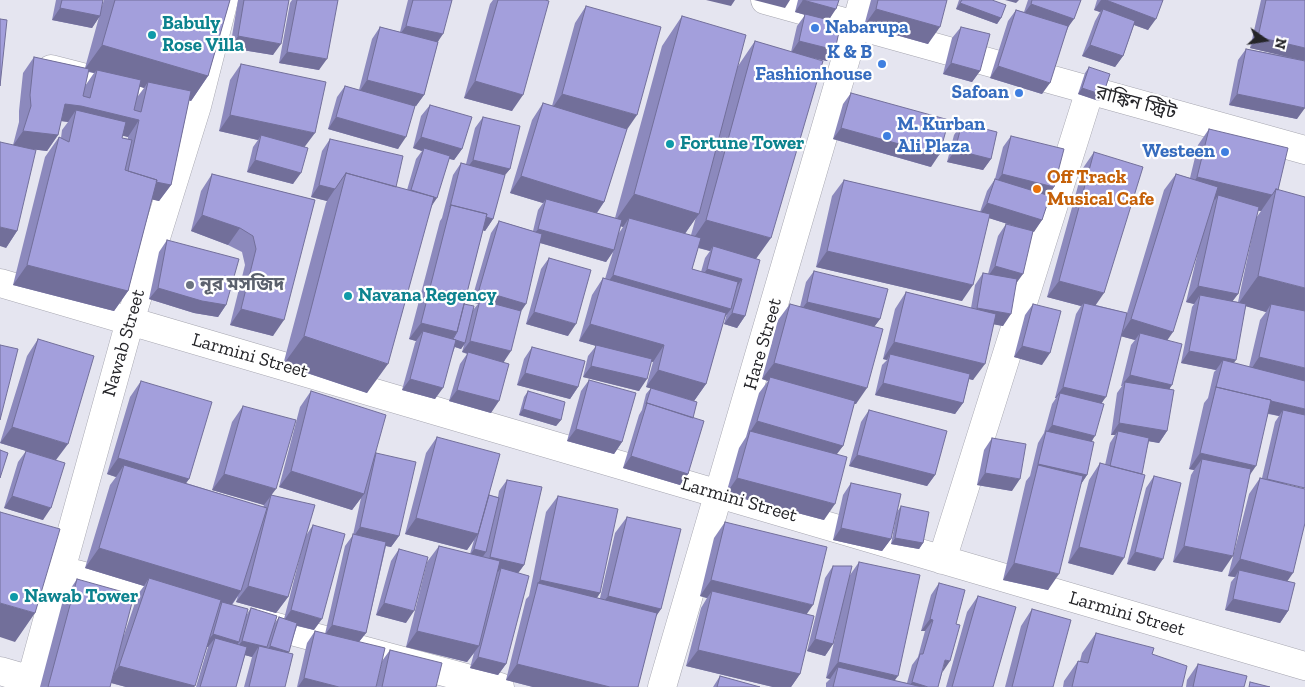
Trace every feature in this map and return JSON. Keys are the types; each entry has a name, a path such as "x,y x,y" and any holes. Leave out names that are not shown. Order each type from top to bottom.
{"street":[{"name":"Nawab Street","path":"30,684 130,321 197,106 224,0"},
{"name":"রাঙ্কিন স্ট্রিট","path":"765,0 859,12 1090,90 1305,150"},
{"name":"Hare Street","path":"662,687 859,12"},
{"path":"39,66 197,106"},
{"path":"942,560 1090,90"},
{"name":"Larmini Street","path":"0,283 1305,666"},
{"path":"60,570 195,606"},
{"path":"234,616 500,687"},
{"path":"0,670 30,684"}],"building":[{"path":"62,0 103,0 100,16 60,8"},
{"name":"Babuly Rose Villa","path":"115,0 230,0 208,76 102,45"},
{"path":"244,0 289,0 281,44 238,36"},
{"path":"297,0 338,0 327,59 287,52"},
{"path":"413,0 452,0 443,34 406,26"},
{"path":"498,0 549,1 523,95 475,81"},
{"path":"803,0 839,0 836,9"},
{"path":"878,0 947,0 940,27 876,9"},
{"path":"962,0 992,0 1006,5 1001,18 960,3"},
{"path":"1032,0 1081,0 1074,19 1031,4"},
{"path":"1106,0 1163,0 1156,19"},
{"path":"1266,0 1305,0 1305,48 1258,37"},
{"path":"586,6 661,27 637,115 562,94"},
{"path":"1103,9 1135,21 1123,56 1090,45"},
{"path":"1016,10 1068,26 1050,83 998,66"},
{"path":"805,14 841,23 835,50 799,41"},
{"name":"Fortune Tower","path":"682,16 746,35 699,214 634,194"},
{"path":"0,19 7,20 0,86"},
{"path":"380,27 438,42 424,95 367,80"},
{"path":"961,27 990,34 980,71 951,63"},
{"path":"755,41 823,61 771,238 706,220"},
{"path":"1246,49 1305,61 1305,108 1237,94"},
{"path":"34,57 89,69 83,96 90,98 97,70 141,80 134,110 141,112 148,82 191,91 171,185 156,182 157,180 128,171 139,120 65,104 58,135 23,131 31,106 30,95"},
{"path":"241,64 326,82 315,133 230,115"},
{"path":"1089,67 1110,74 1103,95 1082,88"},
{"path":"345,86 415,106 406,137 336,117"},
{"name":"M. Kurban Ali Plaza","path":"851,93 949,120 939,155 841,128"},
{"path":"543,103 627,129 604,202 521,176"},
{"path":"430,105 472,117 462,149 421,137"},
{"path":"76,110 126,122 122,138 132,140 125,170 157,180 128,291 27,265 59,137 69,142"},
{"path":"483,117 520,126 510,169 473,160"},
{"path":"962,123 997,132 991,159 955,150"},
{"path":"1209,129 1288,148 1278,190 1276,189 1272,195 1197,177"},
{"path":"261,135 308,148 301,173 255,160"},
{"path":"1011,136 1064,149 1054,187 1002,174"},
{"path":"330,139 403,156 396,187 346,173 335,189 319,185"},
{"path":"0,142 36,150 17,231 0,227"},
{"path":"424,148 450,156 437,198 411,190"},
{"path":"1094,152 1143,167 1104,293 1059,281"},
{"path":"461,163 505,175 493,219 486,217 487,214 451,205 450,207"},
{"name":"Navana Regency","path":"346,173 434,197 388,364 304,336"},
{"path":"212,174 315,200 284,320 241,309 256,249 253,236 240,228 202,215"},
{"path":"1176,174 1218,187 1173,332 1131,319"},
{"path":"995,179 1050,196 1042,220 987,203"},
{"path":"844,180 990,214 973,285 827,251"},
{"path":"1276,189 1305,197 1305,288 1258,276"},
{"path":"1218,195 1259,207 1238,294 1198,286"},
{"path":"546,199 622,220 614,250 538,229"},
{"path":"451,205 487,214 457,332 421,323"},
{"path":"629,218 701,238 692,269 738,282 731,309 613,275"},
{"path":"499,221 542,234 526,304 479,290"},
{"path":"1006,224 1033,231 1023,274 995,266"},
{"name":"নূর মসজিদ","path":"167,240 239,259 226,305 202,301 158,288"},
{"path":"713,246 760,260 745,316 732,313 742,279 707,269"},
{"path":"549,258 591,270 576,324 534,312"},
{"path":"814,271 888,289 880,319 807,302"},
{"path":"983,273 1017,279 1011,314 977,308"},
{"path":"603,278 726,313 706,384 658,370 664,345 590,324"},
{"path":"906,292 996,314 985,364 894,342"},
{"path":"1200,295 1246,304 1236,360 1189,351"},
{"path":"480,300 521,311 511,351 470,341"},
{"path":"1084,303 1127,313 1106,397 1063,387"},
{"path":"464,304 474,306 465,343 453,339 457,332"},
{"path":"790,304 883,329 867,388 774,363"},
{"path":"1033,304 1061,311 1050,353 1022,346"},
{"path":"1271,304 1305,311 1305,368 1259,357"},
{"path":"423,331 456,340 443,388 410,379"},
{"path":"1140,333 1182,344 1172,385 1130,375"},
{"path":"38,339 94,356 68,444 12,427"},
{"path":"0,345 18,349 0,420"},
{"path":"596,345 652,359 647,379 591,366"},
{"path":"532,347 585,361 578,387 525,373"},
{"path":"468,352 509,364 499,401 457,390"},
{"path":"890,354 970,374 963,403 883,383"},
{"path":"1223,360 1305,381 1305,409 1216,387"},
{"path":"770,377 855,401 843,446 757,421"},
{"path":"589,380 636,393 622,442 576,429"},
{"path":"141,381 212,402 189,479 118,458"},
{"path":"1125,382 1174,390 1167,431 1119,423"},
{"path":"1216,387 1271,400 1256,466 1200,453"},
{"path":"651,388 697,402 693,418 646,404"},
{"path":"311,391 386,415 364,494 291,471"},
{"path":"528,391 565,402 561,420 523,409"},
{"path":"1060,393 1104,404 1095,436 1052,425"},
{"path":"647,403 704,421 688,474 631,456"},
{"path":"243,406 296,420 276,489 224,474"},
{"path":"869,410 947,431 935,475 857,455"},
{"path":"1283,410 1305,415 1305,488 1267,479"},
{"path":"750,431 847,457 835,504 737,478"},
{"path":"1046,431 1094,442 1087,475 1038,464"},
{"path":"1118,431 1149,438 1142,474 1110,466"},
{"path":"437,437 500,454 478,534 416,518"},
{"path":"992,438 1026,444 1020,479 985,473"},
{"path":"0,450 8,453 0,478"},
{"path":"26,451 65,463 51,508 12,496"},
{"path":"376,453 416,462 399,536 360,527"},
{"path":"1202,459 1251,469 1233,556 1184,546"},
{"path":"1100,463 1145,475 1124,558 1079,547"},
{"path":"124,465 267,508 241,591 99,548"},
{"path":"1038,465 1083,476 1059,574 1014,563"},
{"path":"1154,476 1181,483 1163,559 1135,552"},
{"path":"1260,478 1305,489 1305,523 1293,573 1240,559"},
{"path":"507,480 542,487 524,565 490,557"},
{"path":"851,483 901,494 891,539 841,528"},
{"path":"271,495 315,505 288,597 248,586"},
{"path":"489,495 499,498 486,552 474,549"},
{"path":"558,496 618,509 600,593 540,580"},
{"path":"901,506 929,512 923,543 895,538"},
{"path":"0,512 60,529 35,613 0,603"},
{"path":"627,517 681,529 661,609 608,596"},
{"path":"725,522 827,547 813,605 711,580"},
{"path":"313,525 345,534 322,619 291,610"},
{"path":"353,534 386,542 366,633 332,625"},
{"path":"439,546 500,561 479,646 417,631"},
{"path":"399,549 428,557 414,611 384,603"},
{"path":"859,562 920,575 898,676 838,662"},
{"path":"833,566 852,566 833,644 815,639"},
{"path":"501,568 529,576 506,664 478,657"},
{"path":"1239,570 1295,583 1288,611 1233,599"},
{"path":"149,578 221,600 195,686 119,666"},
{"path":"77,579 134,595 110,687 48,687"},
{"path":"538,583 657,613 638,687 610,687 517,664"},
{"path":"939,583 965,590 956,624 960,625 950,661 945,660 938,687 928,687 912,682 933,620 930,619"},
{"path":"712,591 814,616 800,674 698,650"},
{"path":"978,596 1016,607 993,687 952,687"},
{"path":"222,602 248,609 239,642 213,634"},
{"path":"251,608 277,616 267,647 242,641"},
{"path":"1032,609 1071,620 1053,687 1012,687"},
{"path":"279,617 297,623 289,652 270,646"},
{"path":"315,631 385,648 376,687 339,687 304,678"},
{"path":"1096,633 1154,648 1152,654 1187,666 1182,687 1072,687 1078,661 1088,663"},
{"path":"215,638 247,647 236,687 200,687"},
{"path":"259,646 293,654 285,687 249,687"},
{"path":"390,650 442,663 436,687 382,687"},
{"path":"1198,664 1247,676 1244,687 1193,687"},
{"path":"838,667 922,687 833,687"},
{"path":"720,676 760,687 717,687"},
{"path":"1250,682 1270,687 1249,687"}],"place":[{"name":"Nabarupa","path":"815,28"},
{"name":"Babuly Rose Villa","path":"152,35"},
{"name":"K & B Fashionhouse","path":"882,64"},
{"name":"Safoan","path":"1019,93"},
{"name":"M. Kurban Ali Plaza","path":"887,136"},
{"name":"Fortune Tower","path":"670,144"},
{"name":"Westeen","path":"1225,152"},
{"name":"Off Track Musical Cafe","path":"1037,189"},
{"name":"নূর মসজিদ","path":"190,285"},
{"name":"Navana Regency","path":"348,296"},
{"name":"Nawab Tower","path":"14,597"}]}
